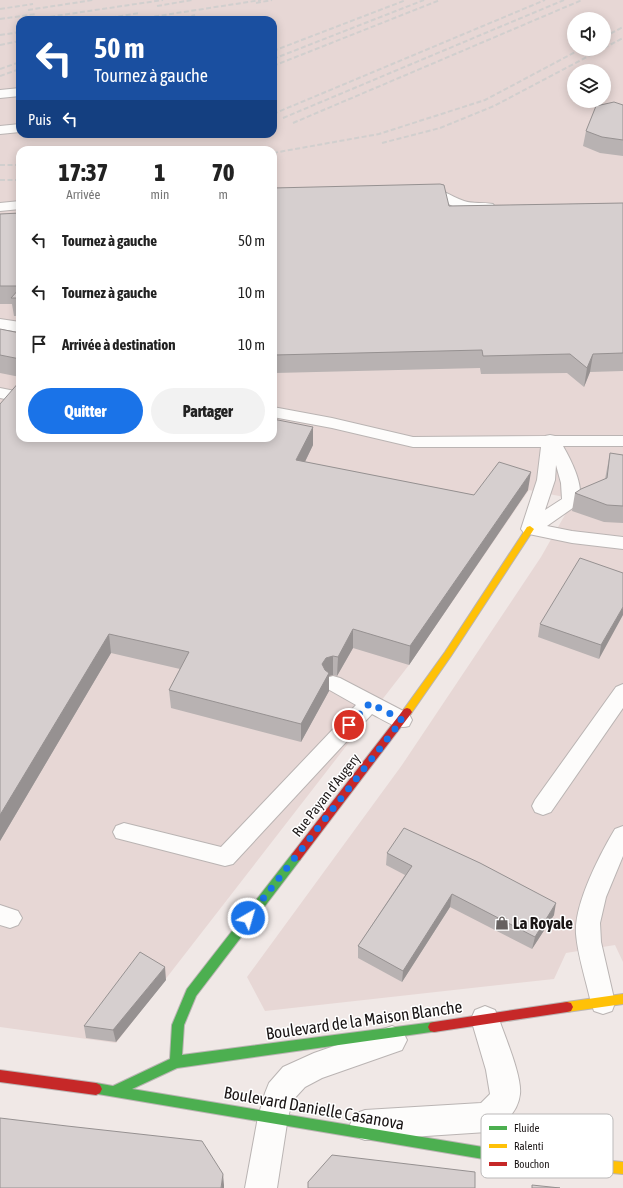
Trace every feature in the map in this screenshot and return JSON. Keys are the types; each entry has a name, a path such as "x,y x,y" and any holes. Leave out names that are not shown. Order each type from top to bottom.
{"street":[{"name":"Rue Payan d'Augery","path":"176,1062 178,1025 191,993 402,720 448,654 530,530"},
{"name":"Boulevard de la Maison Blanche","path":"115,1091 176,1062 613,1001"},
{"path":"485,1019 506,1093 500,1107 491,1114"},
{"path":"261,1188 273,1117 280,1093 294,1077 314,1068 424,1028"},
{"name":"Boulevard Danielle Casanova","path":"0,1076 115,1091 481,1152"},
{"path":"334,1127 481,1117"},
{"name":"Boulevard Danielle Casanova","path":"613,1167 623,1168"}],"lane":[{"path":"0,94 16,92"},
{"path":"0,130 16,128"},
{"path":"407,192 431,191 462,205 500,208"},
{"path":"0,207 16,205"},
{"path":"0,324 16,326"},
{"path":"0,393 16,396"},
{"path":"277,413 332,423 413,442 550,440 623,441"},
{"path":"530,530 546,480 550,440"},
{"path":"530,530 571,500 570,478 564,461 550,440"},
{"path":"530,530 623,543"},
{"path":"333,683 402,720"},
{"path":"543,806 623,692"},
{"path":"124,832 225,857 370,703"},
{"path":"613,1001 588,931 594,897 617,844 623,835"}],"shaded area":[{"path":"0,0 623,0 623,962 615,945 566,953 554,979 265,1011 247,977 402,765 541,557 574,499 529,490 409,665 116,1043 0,1027"}],"building":[{"path":"614,102 623,105 623,140 602,137 586,131 595,108 611,108 611,103"},
{"path":"440,184 444,185 449,206 623,203 623,353 593,354 587,368 570,354 483,356 482,350 277,355 277,188"},
{"path":"16,213 16,286 0,286 0,214"},
{"path":"16,292 16,298 11,298"},
{"path":"0,329 16,332 16,358 0,355"},
{"path":"16,386 16,442 277,442 277,420 313,427 296,460 474,495 499,462 531,472 410,646 353,629 338,657 333,656 326,658 322,664 325,670 329,673 301,724 169,690 189,652 109,634 0,815 0,404"},
{"path":"610,453 623,455 623,506 607,505 575,493 607,478"},
{"path":"580,558 623,573 623,607 601,645 540,624"},
{"path":"404,828 480,863 556,903 535,937 452,894 403,971 358,946 412,866 387,853"},
{"path":"140,952 165,967 113,1030 84,1026"},
{"path":"0,1118 202,1141 223,1174 221,1188 0,1188"},
{"path":"332,1155 475,1172 475,1188 308,1188 308,1182"},
{"path":"532,1185 560,1188 532,1188"}],"railway":[{"path":"28,10 93,0"},
{"path":"55,16 163,0"},
{"path":"157,6 192,0"},
{"path":"158,16 261,0"},
{"path":"256,3 272,0"},
{"path":"277,49 406,0"},
{"path":"277,57 424,0"},
{"path":"277,64 440,0"},
{"path":"277,112 545,0"},
{"path":"283,118 564,0"},
{"path":"293,123 582,0"},
{"path":"0,9 33,4"},
{"path":"121,16 140,13"},
{"path":"22,16 36,14"},
{"path":"0,19 16,17"},
{"path":"611,33 623,27"},
{"path":"0,35 16,33"},
{"path":"611,44 623,38"},
{"path":"0,45 16,42"},
{"path":"277,152 379,134 485,100 568,56"},
{"path":"382,143 440,128 494,106 589,56"},
{"path":"0,69 16,63"},
{"path":"0,76 16,70"},
{"path":"0,165 16,165"},
{"path":"0,180 16,180"}],"traffic: fast":[{"path":"176,1062 178,1025 191,993 296,857"},
{"path":"115,1091 176,1062 434,1027"},
{"path":"96,1089 481,1153"}],"traffic: slow":[{"path":"407,712 448,654 530,529"},
{"path":"567,1007 623,999"},
{"path":"613,1167 623,1168"}],"traffic: jam":[{"path":"296,857 407,712"},
{"path":"434,1027 567,1007"},
{"path":"0,1076 96,1089"}],"place":[{"name":"La Royale","path":"502,923"}],"route":[{"path":"248,918 402,720 370,703 349,725"}]}
